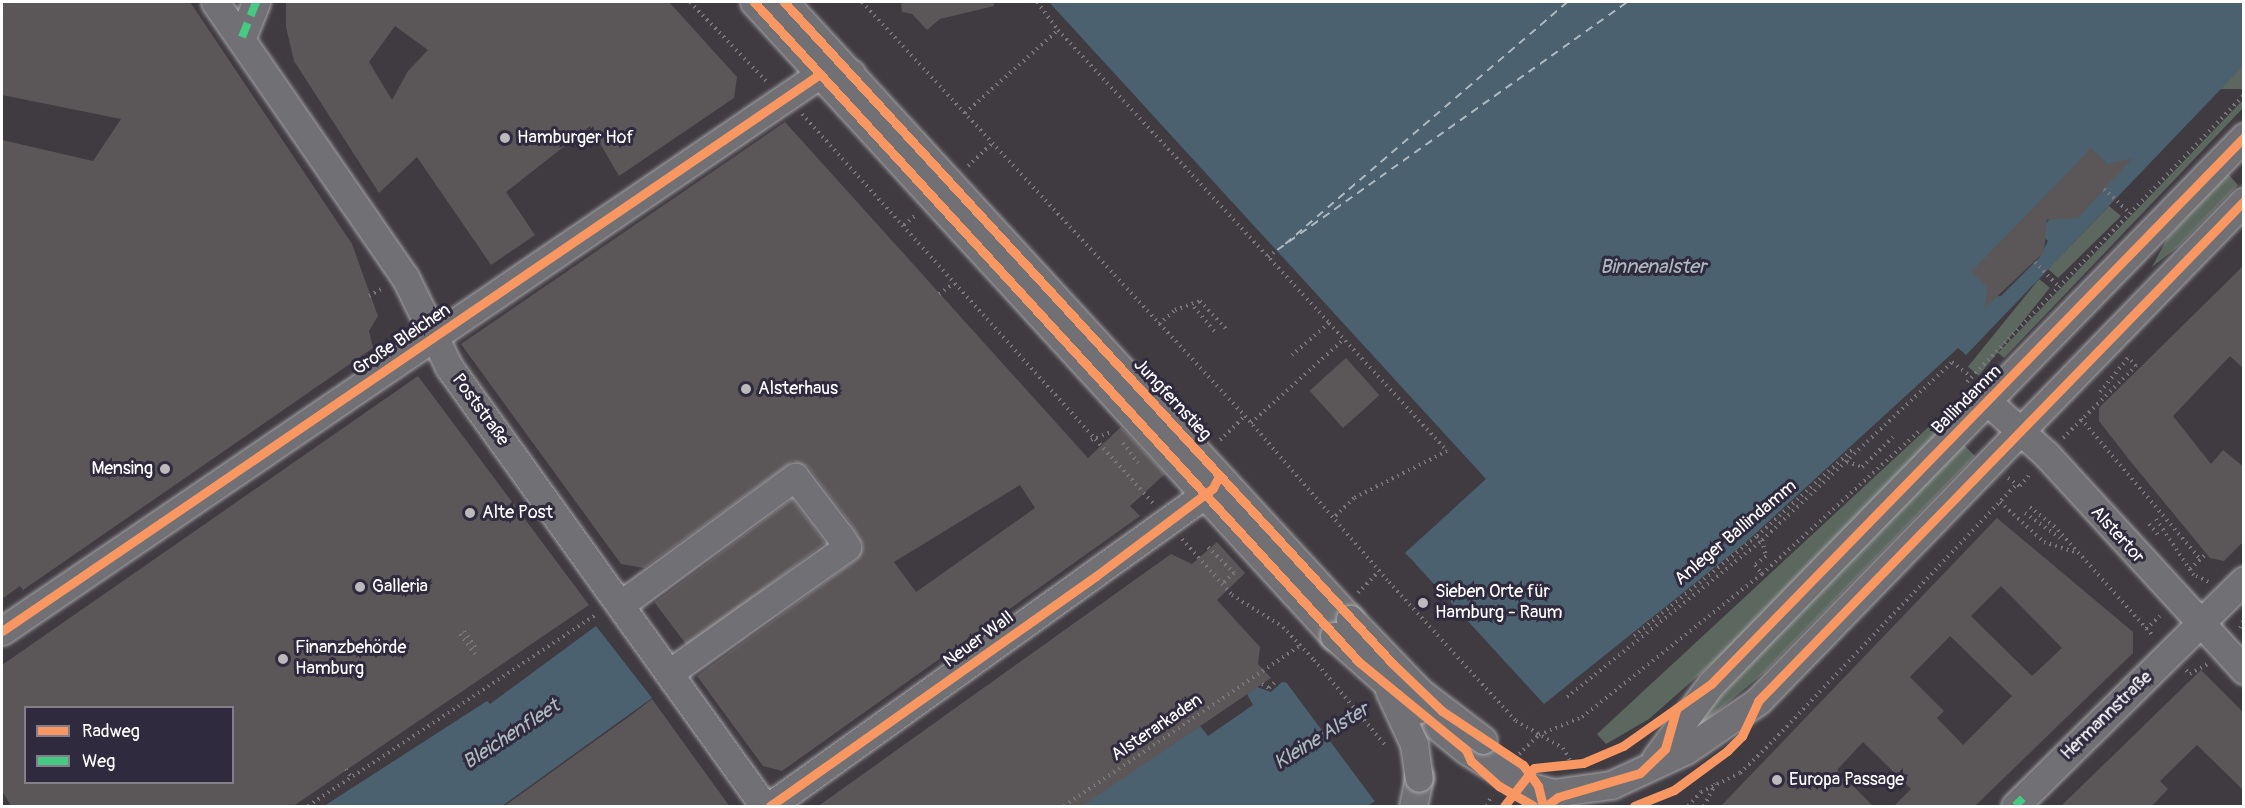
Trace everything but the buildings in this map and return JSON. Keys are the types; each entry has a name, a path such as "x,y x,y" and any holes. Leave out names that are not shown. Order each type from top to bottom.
{"street":[{"name":"Poststraße","path":"215,2 242,37 405,277 449,367 764,807"},
{"path":"242,37 256,2"},
{"name":"Jungfernstieg","path":"754,2 1331,631 1387,686 1475,745"},
{"name":"Jungfernstieg","path":"784,2 851,73 1331,631 1420,692 1475,745 1527,789"},
{"path":"820,75 851,73"},
{"name":"Große Bleichen","path":"2,630 820,75"},
{"name":"Ballindamm","path":"1640,773 1674,739 1711,684 2244,137"},
{"name":"Ballindamm","path":"1527,789 1580,792 1640,773 1686,750 1758,701 2244,201"},
{"name":"Alstertor","path":"1988,402 2019,430 2200,626 2244,670"},
{"path":"618,603 795,477 846,531 847,547 669,673"},
{"name":"Neuer Wall","path":"770,807 1204,495"},
{"name":"Hermannstraße","path":"2022,804 2244,580"},
{"path":"1387,686 1414,744 1419,777 1413,807"}],"path":[{"path":"690,2 786,98 1091,440 1151,501"},
{"path":"862,2 1245,416 1379,571 1516,721 1570,756"},
{"path":"1037,2 1058,30 1448,451 1354,498 1333,518"},
{"path":"965,113 1058,30"},
{"path":"1963,386 2244,95"},
{"path":"964,170 993,143"},
{"path":"2104,189 2130,214"},
{"path":"1268,258 1277,250"},
{"path":"2035,262 2058,286"},
{"path":"939,294 953,284"},
{"path":"1159,324 1175,310 1194,308 1200,302 1227,330"},
{"path":"1194,308 1217,334"},
{"path":"1292,355 1329,323"},
{"path":"1251,423 1344,339"},
{"path":"2058,443 2136,366 2129,357 2120,360"},
{"path":"1568,697 1762,540 1952,362 1971,377"},
{"path":"2100,392 2125,366"},
{"path":"1215,444 1245,416"},
{"path":"2081,419 2200,559"},
{"path":"1539,735 1582,717 1762,574 1923,427"},
{"path":"1091,440 1110,430 1123,441"},
{"path":"1847,461 1862,467 1893,437"},
{"path":"1688,807 1716,784 1740,773 1770,744 2015,486 2034,470"},
{"path":"2003,473 2015,486"},
{"path":"2000,502 2044,543 2074,553"},
{"path":"2030,507 2190,674 2222,649 2244,620"},
{"path":"2025,513 2053,536 2061,539"},
{"path":"2156,519 2178,548"},
{"path":"1176,532 1222,584 1283,627 1314,660 1387,748"},
{"path":"1757,536 1762,540 1766,556 1755,565 1762,574"},
{"path":"1208,547 1234,573 1222,584"},
{"path":"2190,569 2206,553"},
{"path":"1360,591 1379,571"},
{"path":"308,807 618,603"},
{"path":"462,633 476,653"},
{"path":"1262,684 1269,688 1277,680"},
{"path":"1527,789 1539,735"},
{"path":"1489,784 1527,789 1583,763"},
{"path":"346,770 351,777"},
{"path":"1704,807 1716,784"},
{"path":"1487,807 1490,798"}],"shaded area":[{"path":"2065,66 2243,66 2243,89 2065,89"},
{"path":"2243,100 2243,108 2004,358 1998,353"},
{"path":"2228,174 2238,185 2178,247 2152,267 2168,237"},
{"path":"2109,206 2121,216 2058,278 2048,269"},
{"path":"2039,279 2050,288 1979,376 1968,367"},
{"path":"1936,420 1946,429 1725,652 1649,719 1606,744 1597,734"},
{"path":"1964,445 1975,456 1764,673 1697,728 1716,695"}],"water":[{"name":"Binnenalster","path":"1049,2 2243,2 2243,66 1966,355 1958,348 1745,543 1544,704 1367,806 1081,806 1200,726 1208,736 1253,705 1247,694 1257,687 1271,692 1282,682 1291,683 1415,563 1405,553 1486,479","holes":["2091,149 2105,162 2027,243","2043,237 2048,241 2039,258 2001,296 1988,297 1989,285"]},
{"name":"Bleichenfleet","path":"596,626 652,698 502,806 324,806 487,701 490,704"}],"pier":[{"path":"1411,559 1544,704 1376,803 1286,682"}],"ferry route":[{"path":"1285,244 1567,2"},
{"path":"1277,250 1627,2"}],"marked path":[{"path":"242,37 256,2"},
{"path":"2015,806 2023,798"}],"cycle path":[{"path":"754,2 1359,662 1466,750"},
{"path":"784,2 1392,663 1442,711 1523,765 1538,786 1543,806"},
{"path":"2,631 820,74"},
{"path":"1504,806 1534,768 1583,763 1623,746 1711,684 2244,137"},
{"path":"1634,806 1674,790 1727,751 1742,736 1758,701 2244,201"},
{"path":"770,806 1096,576 1213,488 1219,476"},
{"path":"1546,806 1558,797 1640,773 1665,749 1676,710"},
{"path":"1466,750 1471,761 1499,786 1533,806"}],"place":[{"name":"Hamburger Hof","path":"505,138"},
{"name":"Alsterhaus","path":"746,389"},
{"name":"Mensing","path":"165,469"},
{"name":"Alte Post","path":"470,513"},
{"name":"Galleria","path":"360,587"},
{"name":"Sieben Orte für Hamburg - Raum","path":"1423,603"},
{"name":"Finanzbehörde Hamburg","path":"283,659"},
{"name":"Europa Passage","path":"1777,780"}],"water label":[{"name":"Kleine Alster","path":"1321,736"}]}
